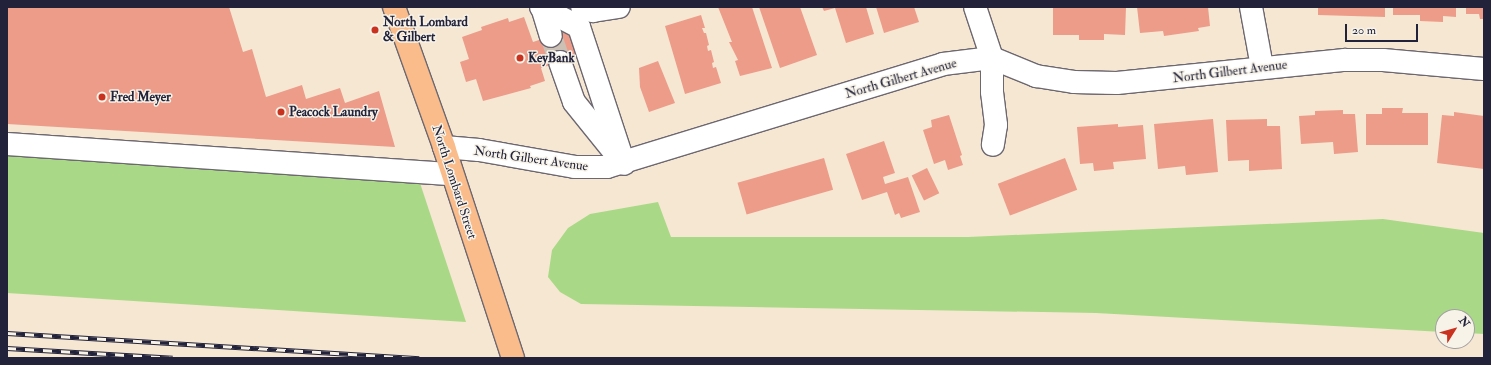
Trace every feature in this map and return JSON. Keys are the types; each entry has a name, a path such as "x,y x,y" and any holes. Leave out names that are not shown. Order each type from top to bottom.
{"main road":[{"name":"North Lombard Street","path":"394,7 444,148 513,358"}],"street":[{"path":"542,7 552,36"},
{"path":"542,7 579,27 624,164"},
{"path":"582,7 593,11 619,7"},
{"path":"975,7 992,58 992,92 996,125 992,145"},
{"path":"1251,7 1262,67"},
{"name":"North Gilbert Avenue","path":"444,148 479,150 575,167 601,168 624,164 944,64 992,58 1036,76 1074,82 1155,81 1262,67 1383,60 1484,68"},
{"path":"560,62 574,102 624,164"},
{"path":"7,144 454,181"}],"green space":[{"path":"7,156 419,180 466,322 7,293"},
{"path":"658,202 671,237 968,237 1383,219 1484,233 1484,334 1475,333 1475,309 1435,309 1435,332 1096,313 581,304 560,292 548,277 552,250 568,228 590,214"}],"building":[{"name":"Fred Meyer","path":"7,7 229,7 243,52 252,49 266,97 302,85 306,99 340,88 345,103 379,91 395,147 7,124"},
{"path":"718,7 752,7 772,68 740,76 735,61 738,60 729,42 732,42"},
{"path":"759,7 800,7 817,55 780,68"},
{"path":"822,7 866,7 874,34 846,43 835,8 824,11"},
{"path":"876,7 914,7 919,22 884,33"},
{"path":"1053,7 1126,7 1125,35 1104,34 1104,40 1079,40 1079,35 1053,35"},
{"path":"1137,7 1208,7 1210,26 1198,28 1199,31 1164,36 1163,31 1140,33"},
{"path":"1318,7 1385,7 1385,17 1318,15"},
{"path":"1393,7 1456,7 1456,17 1443,16 1443,22 1420,21 1420,15 1393,15"},
{"path":"1466,7 1484,7 1484,19 1480,19 1479,14 1466,14"},
{"path":"701,15 705,28 702,28 704,33 706,33 709,45 707,46 708,51 711,50 714,62 712,63 713,68 716,67 721,83 685,94 665,26"},
{"name":"KeyBank","path":"524,17 533,42 569,30 577,56 541,68 545,81 530,86 531,88 483,101 476,79 466,82 460,62 469,59 462,37 482,30 481,27 508,18 509,22"},
{"path":"658,61 675,103 649,112 640,87 639,68"},
{"path":"1382,108 1403,108 1402,113 1428,113 1428,145 1366,145 1366,114 1382,114"},
{"path":"1343,110 1343,114 1355,114 1358,152 1334,154 1333,142 1301,144 1299,116 1315,115 1315,111"},
{"path":"1454,112 1484,116 1484,169 1437,163 1442,115 1454,116"},
{"path":"949,115 962,155 960,156 963,165 948,170 945,160 934,164 923,130 932,127 931,120"},
{"path":"1213,119 1218,172 1186,175 1185,166 1158,169 1154,124"},
{"path":"1267,119 1267,126 1280,126 1282,169 1249,171 1249,160 1228,161 1226,120"},
{"path":"1118,124 1118,127 1143,125 1146,159 1113,162 1114,169 1094,171 1093,163 1080,164 1077,127"},
{"path":"884,141 895,173 883,177 885,184 908,177 920,212 901,218 899,213 895,215 887,192 862,200 846,154"},
{"path":"824,158 833,190 747,215 737,183"},
{"path":"1065,158 1077,190 1010,216 998,184"},
{"path":"927,168 939,193 924,201 912,175"}],"tunnel":[{"path":"551,36 560,62"}],"railway":[{"path":"7,333 419,358"},
{"path":"7,348 173,358"}],"place":[{"name":"North Lombard & Gilbert","path":"375,30"},
{"name":"KeyBank","path":"520,58"},
{"name":"Fred Meyer","path":"102,97"},
{"name":"Peacock Laundry","path":"281,112"}]}
